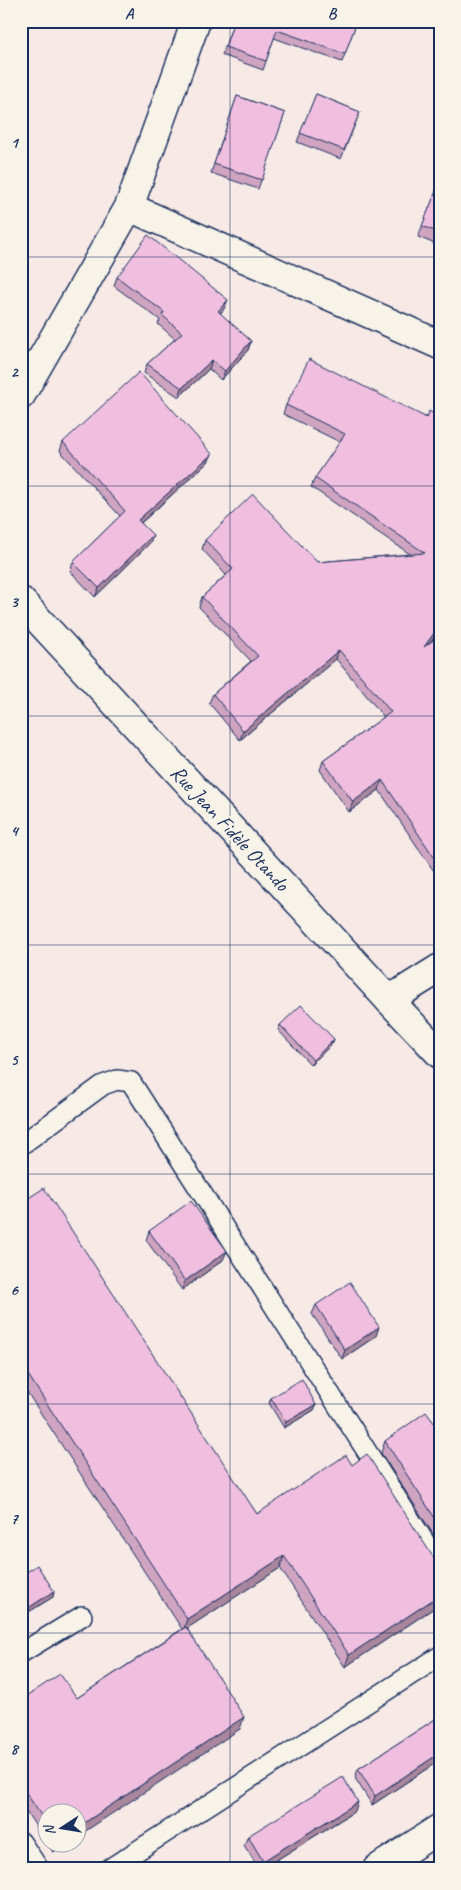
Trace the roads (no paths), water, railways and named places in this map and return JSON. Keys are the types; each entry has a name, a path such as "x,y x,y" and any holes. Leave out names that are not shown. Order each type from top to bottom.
{"street":[{"path":"21,395 129,208 196,21"},
{"path":"129,208 440,345"},
{"name":"Rue Jean Fidèle Otando","path":"21,601 440,1054"},
{"path":"389,1000 440,968"},
{"path":"377,1869 440,1828"}],"lane":[{"path":"21,1145 103,1085 117,1080 131,1082 440,1566"},
{"path":"21,1653 82,1616"},
{"path":"109,1869 440,1656"},
{"path":"21,1842 38,1869"}]}
